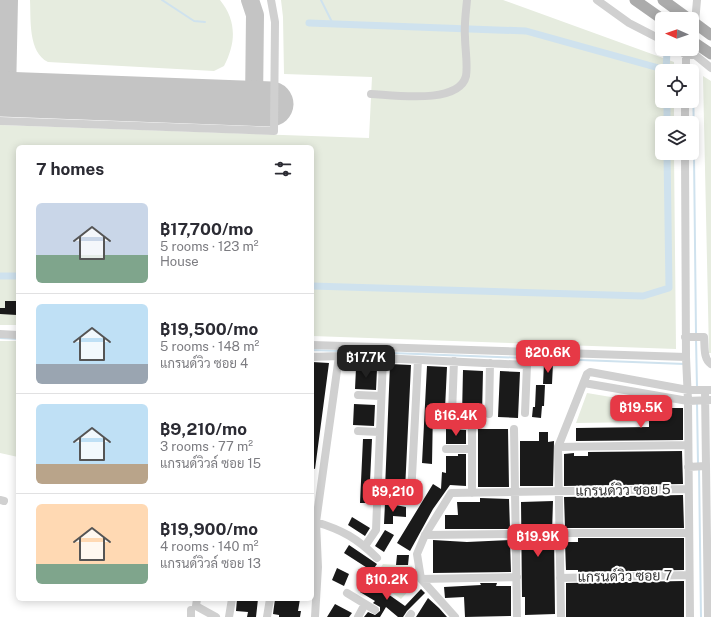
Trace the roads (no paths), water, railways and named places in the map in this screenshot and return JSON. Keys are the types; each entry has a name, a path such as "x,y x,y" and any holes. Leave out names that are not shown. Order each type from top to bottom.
{"main road":[{"path":"635,0 655,14"},
{"path":"663,0 679,12"},
{"path":"699,26 711,34"},
{"path":"699,46 711,54"}],"street":[{"path":"0,121 274,131 275,22 270,0"},
{"path":"371,94 425,96 451,93 461,86 466,76 465,30 467,0"},
{"path":"597,0 629,23 655,36"},
{"path":"694,12 697,0"},
{"path":"696,56 711,68"},
{"path":"685,160 685,337 686,367 690,401 688,445 708,490 708,617"},
{"path":"0,334 16,335"},
{"path":"685,337 704,337 705,354 707,360 711,364"},
{"path":"314,345 686,358"},
{"path":"314,358 339,356 527,364 525,413"},
{"path":"315,617 318,567 316,522 339,356"},
{"path":"365,546 376,530 376,494 383,358"},
{"path":"376,494 411,496 418,360"},
{"path":"452,413 454,361"},
{"path":"489,414 490,363"},
{"path":"561,617 558,447 587,374 590,372 689,390 706,390 708,447 697,467 688,489 690,617"},
{"path":"584,383 690,401 706,400"},
{"path":"358,395 381,396"},
{"path":"472,428 472,493"},
{"path":"514,430 517,617"},
{"path":"358,431 379,432"},
{"path":"558,447 688,445"},
{"path":"446,449 472,449"},
{"name":"แกรนด์วิว ซอย 5","path":"425,535 451,493 688,489"},
{"path":"316,522 340,530 365,546 377,558"},
{"path":"559,533 689,533"},
{"path":"455,617 421,579 417,554 425,535 516,534"},
{"name":"แกรนด์วิว ซอย 7","path":"560,578 689,575"},
{"path":"421,579 517,577"},
{"path":"347,593 375,610"},
{"path":"197,601 196,606 216,617"},
{"path":"229,617 232,601"},
{"path":"267,617 270,601"},
{"path":"358,617 365,604"}],"waterway":[{"path":"162,0 194,21 205,22"},
{"path":"321,0 333,24"},
{"path":"309,23 526,31 655,67"},
{"path":"666,64 667,56"},
{"path":"667,108 667,116"},
{"path":"693,108 696,334"},
{"path":"314,286 643,296 669,288 667,160"},
{"path":"0,276 16,276"},
{"path":"0,338 16,339"},
{"path":"696,338 697,388"},
{"path":"314,350 685,364"},
{"path":"697,402 698,464"},
{"path":"699,468 701,617"}]}
